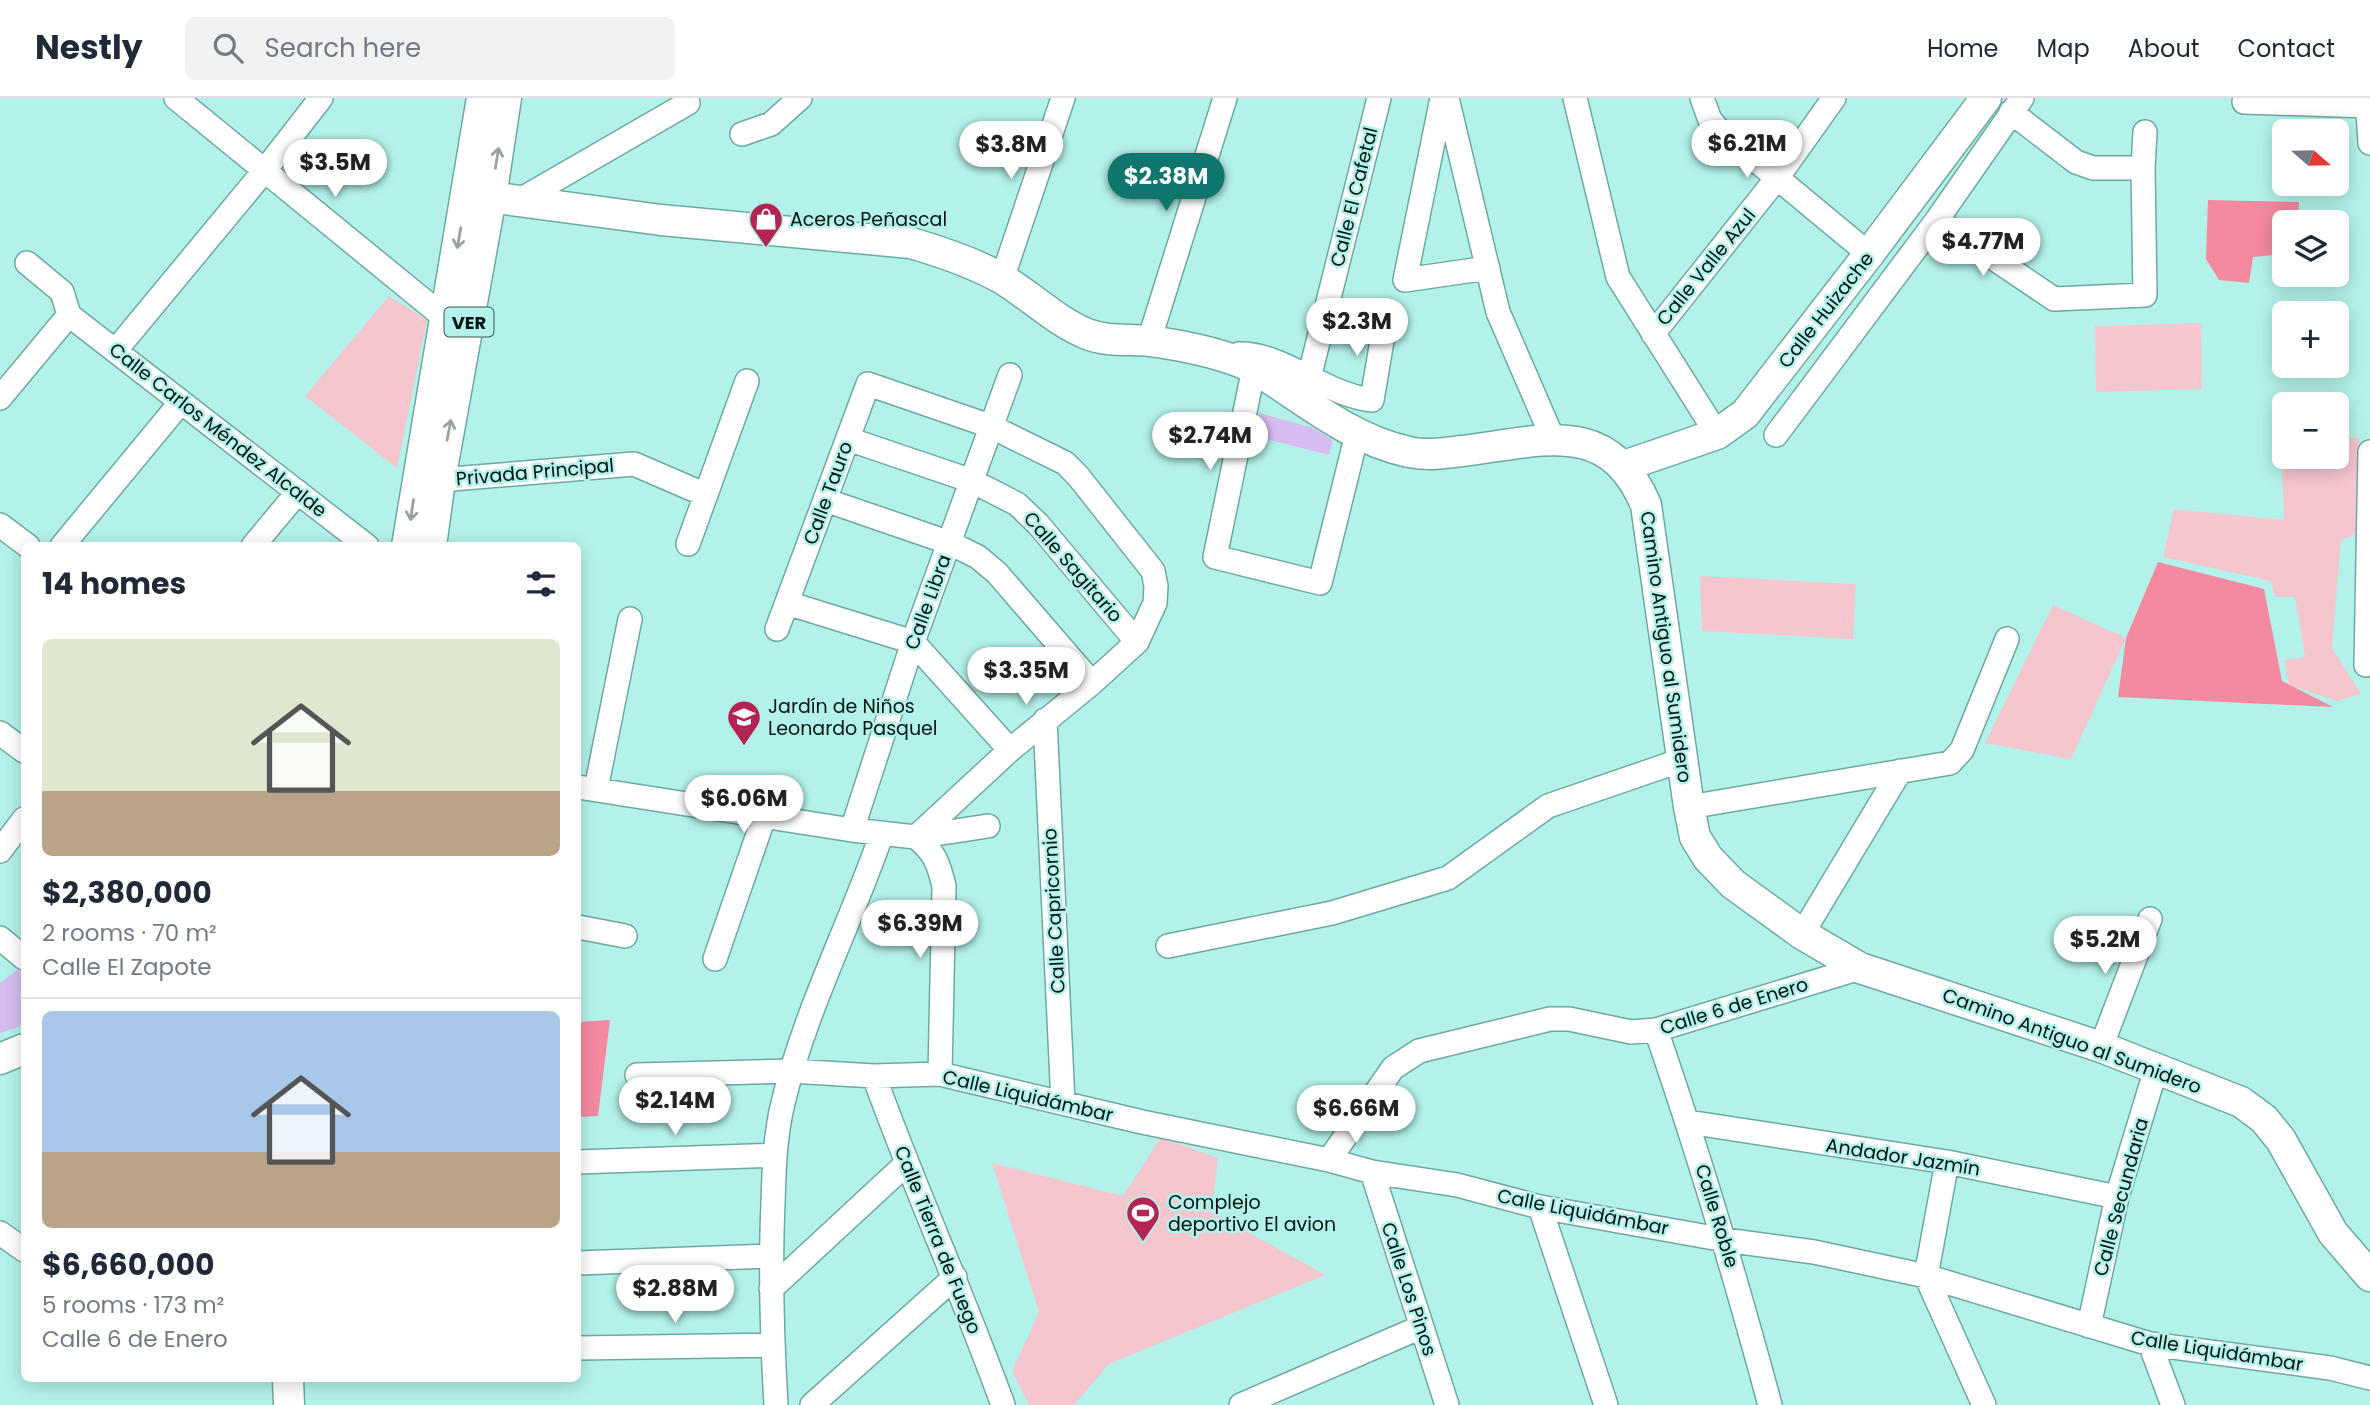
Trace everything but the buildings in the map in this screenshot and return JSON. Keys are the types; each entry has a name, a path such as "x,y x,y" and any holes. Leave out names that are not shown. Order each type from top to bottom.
{"main road":[{"name":"VER","path":"482,98 493,197"},
{"name":"VER","path":"408,542 456,327 493,197 506,98"},
{"name":"Calle Huizache","path":"1624,466 1717,434 1745,414 1870,254 2006,103"},
{"name":"Camino Antiguo al Sumidero","path":"493,197 661,220 911,243 951,254 1002,279 1045,309 1088,334 1104,339 1149,341 1222,355 1254,368 1357,434 1386,447 1412,453 1435,454 1553,439 1579,441 1605,450 1624,466 1637,484 1646,505 1689,807 1695,837 1708,858 1733,884 1765,910 1860,968 2101,1047 2241,1102 2264,1119 2280,1140 2333,1233 2370,1276"},
{"name":"VER","path":"432,542 456,327"},
{"path":"0,1059 21,1050"},
{"path":"288,1382 289,1405"}],"street":[{"path":"176,98 456,327"},
{"path":"116,350 321,98"},
{"path":"742,134 771,124 800,98"},
{"path":"1002,279 1063,98"},
{"path":"1149,341 1225,98"},
{"name":"Calle El Cafetal","path":"1309,378 1379,98"},
{"path":"1444,98 1405,280 1488,268"},
{"path":"1444,98 1498,312 1553,439"},
{"path":"1575,98 1618,277 1717,434"},
{"path":"1702,98 1710,120 1718,129 1870,254"},
{"name":"Calle Valle Azul","path":"1653,334 1777,178 1833,98"},
{"path":"2244,102 2367,102 2370,143"},
{"path":"493,197 688,103"},
{"path":"2006,103 2076,162 2093,168 2143,168"},
{"name":"Calle Huizache","path":"1776,435 1937,220 2006,103"},
{"path":"1937,220 2054,299 2146,295 2143,168 2145,132"},
{"path":"0,398 69,315 62,292 27,263"},
{"name":"Calle Carlos Méndez Alcalde","path":"69,315 362,542"},
{"path":"1222,355 1260,356 1334,391 1372,400 1385,323"},
{"path":"1254,368 1215,557 1320,583 1357,434"},
{"name":"Calle Libra","path":"852,830 913,642 1010,375"},
{"path":"688,544 747,381"},
{"name":"Calle Tauro","path":"776,629 869,384 990,426"},
{"path":"65,542 181,402"},
{"path":"916,837 1010,750 1137,642 1155,603 1153,571 1078,476 1065,463 990,426"},
{"name":"Calle Sagitario","path":"848,439 972,481 1017,504 1038,524 1137,642"},
{"name":"Privada Principal","path":"440,480 634,464 706,495"},
{"path":"2366,665 2370,467"},
{"path":"256,542 298,492"},
{"path":"825,500 950,543 978,557 997,573 1092,683"},
{"path":"0,525 23,542"},
{"path":"787,603 913,642 1010,750"},
{"path":"630,619 591,783 764,817 916,837 988,825"},
{"path":"1689,807 1950,763 1962,750 2007,639"},
{"name":"Calle Capricornio","path":"1045,720 1063,1103"},
{"path":"0,733 21,749"},
{"path":"1168,946 1332,913 1448,878 1548,806 1682,760"},
{"path":"1802,934 1900,771"},
{"path":"715,959 764,817"},
{"path":"0,851 21,823"},
{"path":"776,1405 770,1256 775,1155 782,1105 804,1033 862,891 882,833"},
{"path":"916,837 930,849 939,863 944,886 940,1074"},
{"path":"2101,1047 2150,919"},
{"path":"581,928 625,936"},
{"path":"0,938 21,956"},
{"name":"Calle 6 de Enero","path":"1329,1160 1393,1068 1419,1051 1550,1019 1569,1019 1632,1032 1656,1030 1860,968"},
{"name":"Calle Roble","path":"1656,1030 1725,1240 1770,1405"},
{"name":"Calle Secundaria","path":"2089,1326 2117,1197 2156,1069"},
{"name":"Calle Liquidámbar","path":"637,1075 792,1071 874,1076 940,1074 1142,1122 1329,1160 1371,1172 1457,1185 1541,1207 1725,1240 1814,1252 1926,1276 2150,1343 2330,1368 2370,1378"},
{"name":"Calle Tierra de Fuego","path":"874,1076 906,1164 955,1277 999,1403"},
{"name":"Andador Jazmín","path":"1688,1122 1947,1162 2117,1197"},
{"path":"581,1162 775,1155"},
{"path":"1947,1162 1926,1276 1984,1405"},
{"path":"771,1289 906,1164"},
{"name":"Calle Los Pinos","path":"1371,1172 1447,1405"},
{"path":"1541,1207 1606,1405"},
{"path":"0,1233 21,1248"},
{"path":"581,1263 770,1256"},
{"path":"813,1405 955,1277"},
{"path":"1241,1405 1421,1326"},
{"path":"2150,1343 2173,1405"},
{"path":"581,1348 772,1345"}],"shaded area":[{"path":"2208,200 2299,202 2299,210 2272,210 2272,255 2253,257 2249,283 2219,280 2206,259"},
{"path":"389,296 427,320 397,468 305,396"},
{"path":"2201,323 2202,389 2096,392 2095,326"},
{"path":"2349,438 2359,438 2357,534 2341,540 2332,648 2361,694 2337,701 2289,685 2284,660 2305,657 2295,597 2275,597 2271,581 2163,557 2174,509 2284,520 2282,469 2349,469"},
{"path":"2158,562 2264,589 2282,681 2333,707 2118,697 2126,638"},
{"path":"1700,576 1856,584 1853,639 1702,631"},
{"path":"2053,605 2126,638 2071,759 1985,743"},
{"path":"610,1020 598,1116 581,1117 581,1022"},
{"name":"Complejo deportivo El avion","path":"1161,1137 1218,1158 1212,1212 1325,1275 1109,1364 1074,1405 1029,1405 1012,1371 1039,1312 992,1163 1123,1196"}],"place":[{"name":"Aceros Peñascal","path":"766,249"},
{"name":"Jardín de Niños Leonardo Pasquel","path":"744,747"},
{"name":"Complejo deportivo El avion","path":"1143,1243"}]}
